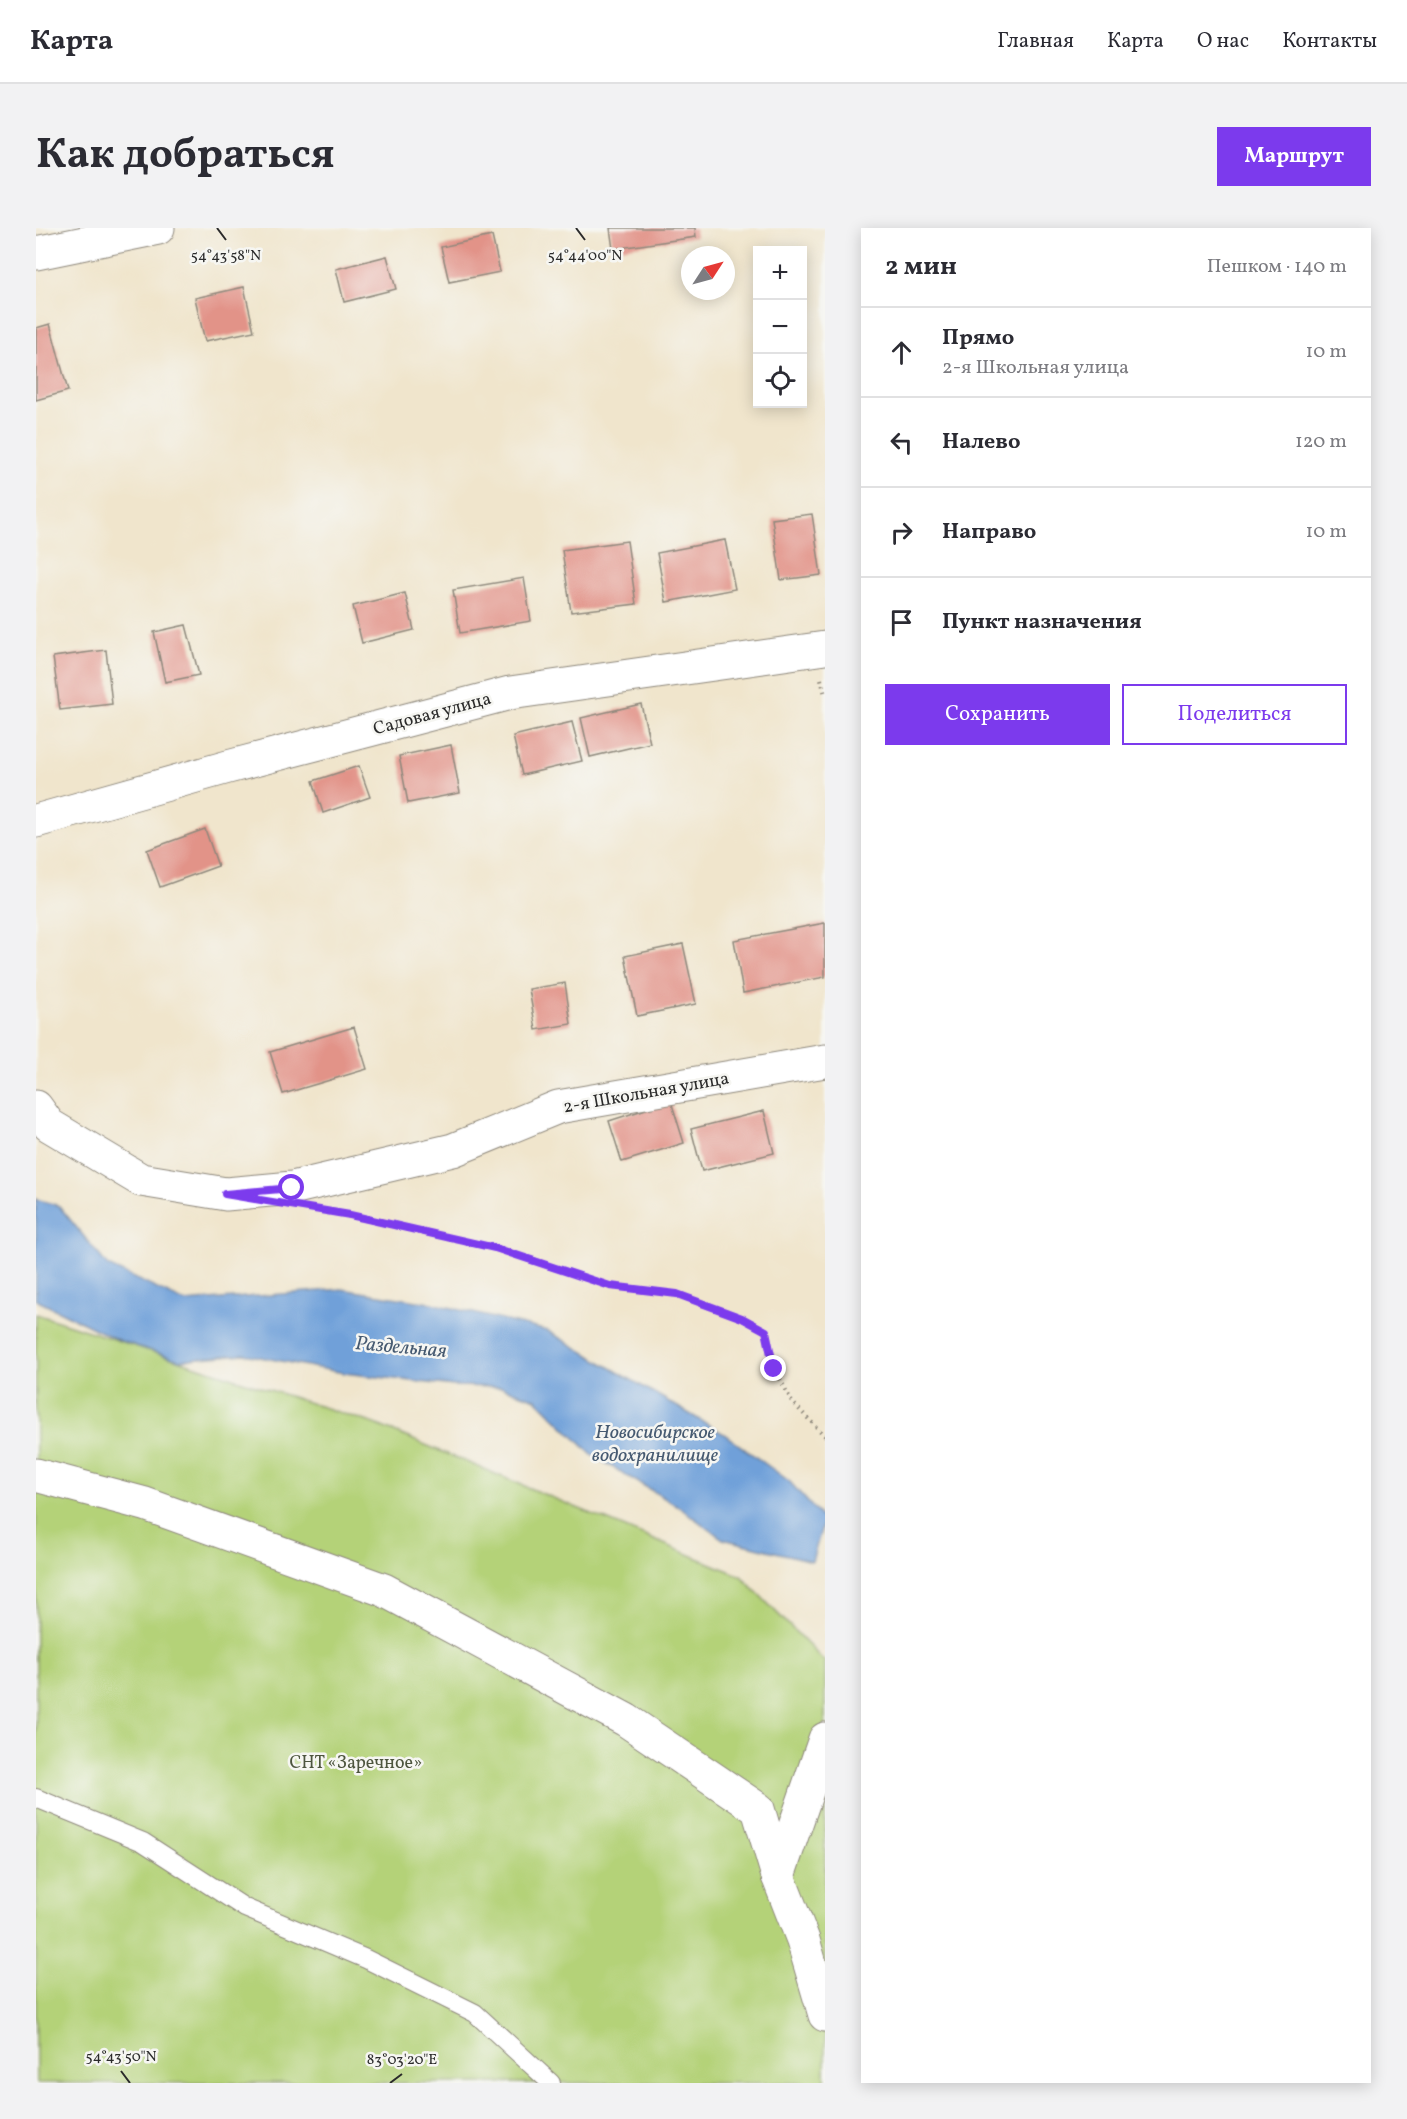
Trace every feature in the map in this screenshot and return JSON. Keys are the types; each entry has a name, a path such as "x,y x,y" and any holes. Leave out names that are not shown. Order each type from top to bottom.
{"street":[{"path":"36,253 158,228"},
{"name":"Садовая улица","path":"42,819 228,767 510,693 825,648"},
{"name":"2-я Школьная улица","path":"36,1107 49,1125 141,1180 225,1194 292,1188 453,1150 558,1107 825,1061"},
{"path":"36,1476 145,1504 384,1590 626,1720 758,1809 777,1876 803,1940 825,2015"},
{"path":"777,1876 825,1739"}],"lane":[{"path":"36,1798 143,1842 245,1908 366,1959 475,2013 551,2083"}],"path":[{"path":"327,1211 495,1248 610,1286 677,1294 742,1318 766,1331 774,1369 792,1402 825,1436"}],"green space":[{"name":"СНТ «Заречное»","path":"36,1314 375,1424 741,1576 825,1662 825,2083 36,2083"}],"water":[{"name":"Новосибирское водохранилище","path":"36,1199 59,1206 108,1266 185,1302 342,1289 436,1304 548,1331 724,1434 789,1481 824,1520 812,1561 723,1539 676,1505 592,1455 536,1399 502,1387 454,1386 344,1373 244,1354 179,1360 118,1340 36,1300"}],"building":[{"path":"610,228 695,228 696,237 613,249"},
{"path":"492,236 500,272 449,282 441,247"},
{"path":"387,256 396,289 344,302 336,269"},
{"path":"244,287 254,331 205,341 195,298"},
{"path":"50,324 68,391 36,400 36,328"},
{"path":"812,514 821,575 781,580 772,519"},
{"path":"725,540 735,589 666,602 657,553"},
{"path":"627,541 636,604 571,612 562,550"},
{"path":"524,578 531,621 460,633 453,590"},
{"path":"405,593 414,630 362,643 353,606"},
{"path":"186,625 199,675 165,682 154,632"},
{"path":"106,650 112,704 60,710 53,657"},
{"path":"641,704 650,743 590,757 581,718"},
{"path":"572,722 582,761 522,775 513,736"},
{"path":"451,745 460,793 408,803 399,756"},
{"path":"359,766 370,797 323,813 313,781"},
{"path":"205,829 218,866 160,887 147,850"},
{"path":"825,923 825,977 743,993 734,940"},
{"path":"683,944 696,1004 637,1016 625,956"},
{"path":"565,983 571,1024 536,1030 529,989"},
{"path":"354,1027 367,1069 283,1094 270,1052"},
{"path":"671,1101 684,1143 622,1162 609,1121"},
{"path":"764,1111 774,1153 702,1171 691,1129"}],"route":[{"path":"292,1188 225,1194 350,1215 495,1248 610,1286 677,1294 742,1318 766,1331 774,1369"}],"water label":[{"name":"Раздельная","path":"401,1346"}]}
